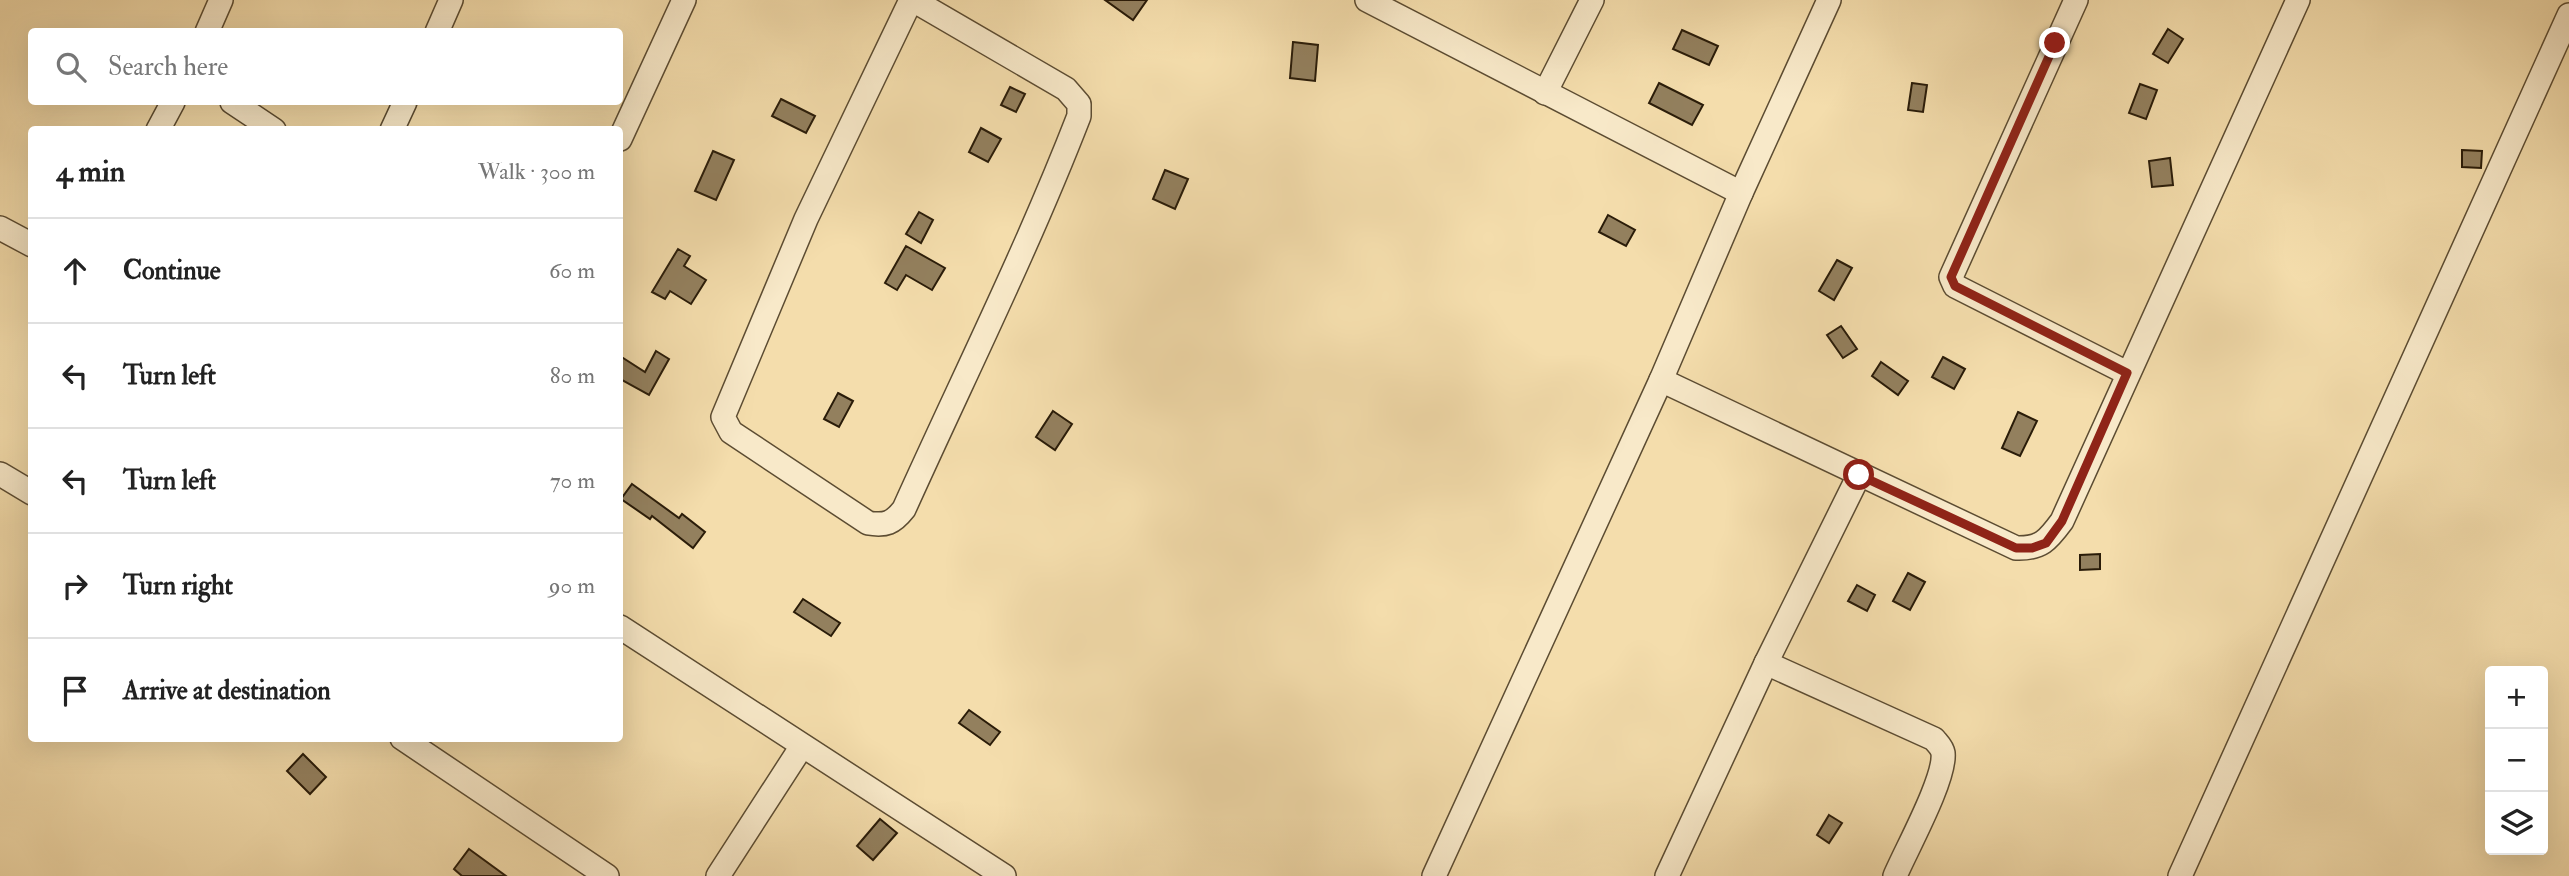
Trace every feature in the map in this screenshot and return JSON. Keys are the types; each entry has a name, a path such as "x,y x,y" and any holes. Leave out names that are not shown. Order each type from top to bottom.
{"street":[{"path":"208,28 221,0"},
{"path":"439,28 451,0"},
{"path":"623,132 684,0"},
{"path":"912,0 1066,89 1079,104 1079,116 1037,223 990,318 904,509 893,522 881,525 868,523 731,432 723,416 806,219 912,0"},
{"path":"1367,0 1741,193"},
{"path":"1545,93 1592,0"},
{"path":"1434,876 1661,380 1741,193 1829,0"},
{"path":"2076,0 1951,277 1955,286 2127,373"},
{"path":"1661,380 2016,548 2046,543 2062,521 2298,0"},
{"path":"2180,876 2569,15"},
{"path":"160,126 171,105"},
{"path":"236,105 268,126"},
{"path":"394,126 404,105"},
{"path":"1,230 28,243"},
{"path":"0,474 28,491"},
{"path":"1667,876 1766,663 1859,475"},
{"path":"623,628 1004,876"},
{"path":"1766,663 1934,740 1940,747 1943,754 1936,785 1895,876"},
{"path":"408,742 607,876"},
{"path":"718,876 802,747"}],"building":[{"path":"1105,0 1147,0 1133,20"},
{"path":"2168,29 2183,39 2168,63 2153,54"},
{"path":"1682,30 1718,46 1709,65 1673,49"},
{"path":"1293,42 1318,45 1315,81 1290,78"},
{"path":"1659,83 1703,105 1692,125 1649,103"},
{"path":"1912,83 1927,85 1923,112 1908,110"},
{"path":"2140,84 2157,90 2146,119 2129,113"},
{"path":"1010,87 1025,94 1016,112 1001,105"},
{"path":"781,99 815,116 806,133 772,116"},
{"path":"981,128 1001,139 988,162 969,152"},
{"path":"2462,150 2482,151 2481,168 2462,167"},
{"path":"713,151 734,160 716,200 695,191"},
{"path":"2170,158 2173,185 2152,187 2149,161"},
{"path":"1165,170 1188,179 1175,209 1153,199"},
{"path":"919,212 933,220 921,243 906,234"},
{"path":"1608,215 1635,230 1626,246 1599,232"},
{"path":"906,246 945,268 932,290 906,275 897,290 885,283"},
{"path":"678,249 690,256 684,266 706,280 691,304 670,291 665,299 652,292"},
{"path":"1837,260 1852,268 1834,300 1819,291"},
{"path":"1841,326 1857,349 1843,358 1827,335"},
{"path":"656,351 669,359 649,395 623,381 623,358 645,372"},
{"path":"1943,357 1965,369 1954,389 1932,377"},
{"path":"1881,362 1908,381 1898,395 1872,376"},
{"path":"838,393 853,401 839,427 824,419"},
{"path":"1053,411 1072,424 1055,450 1036,437"},
{"path":"2018,412 2037,421 2020,456 2002,448"},
{"path":"632,484 679,518 682,514 705,532 693,548 652,516 650,519 623,500"},
{"path":"2100,554 2100,569 2080,570 2080,555"},
{"path":"1908,573 1925,582 1910,610 1893,601"},
{"path":"1857,585 1875,595 1867,611 1848,601"},
{"path":"803,599 840,623 831,636 794,612"},
{"path":"969,710 1000,732 990,745 959,723"},
{"path":"303,754 326,777 310,794 287,771"},
{"path":"1829,815 1842,823 1829,843 1817,835"},
{"path":"880,819 897,833 873,860 857,846"},
{"path":"469,849 506,876 462,876 454,869"}],"route":[{"path":"1859,475 2016,548 2032,548 2046,543 2062,521 2127,373 1955,286 1951,277 2055,43"}]}
